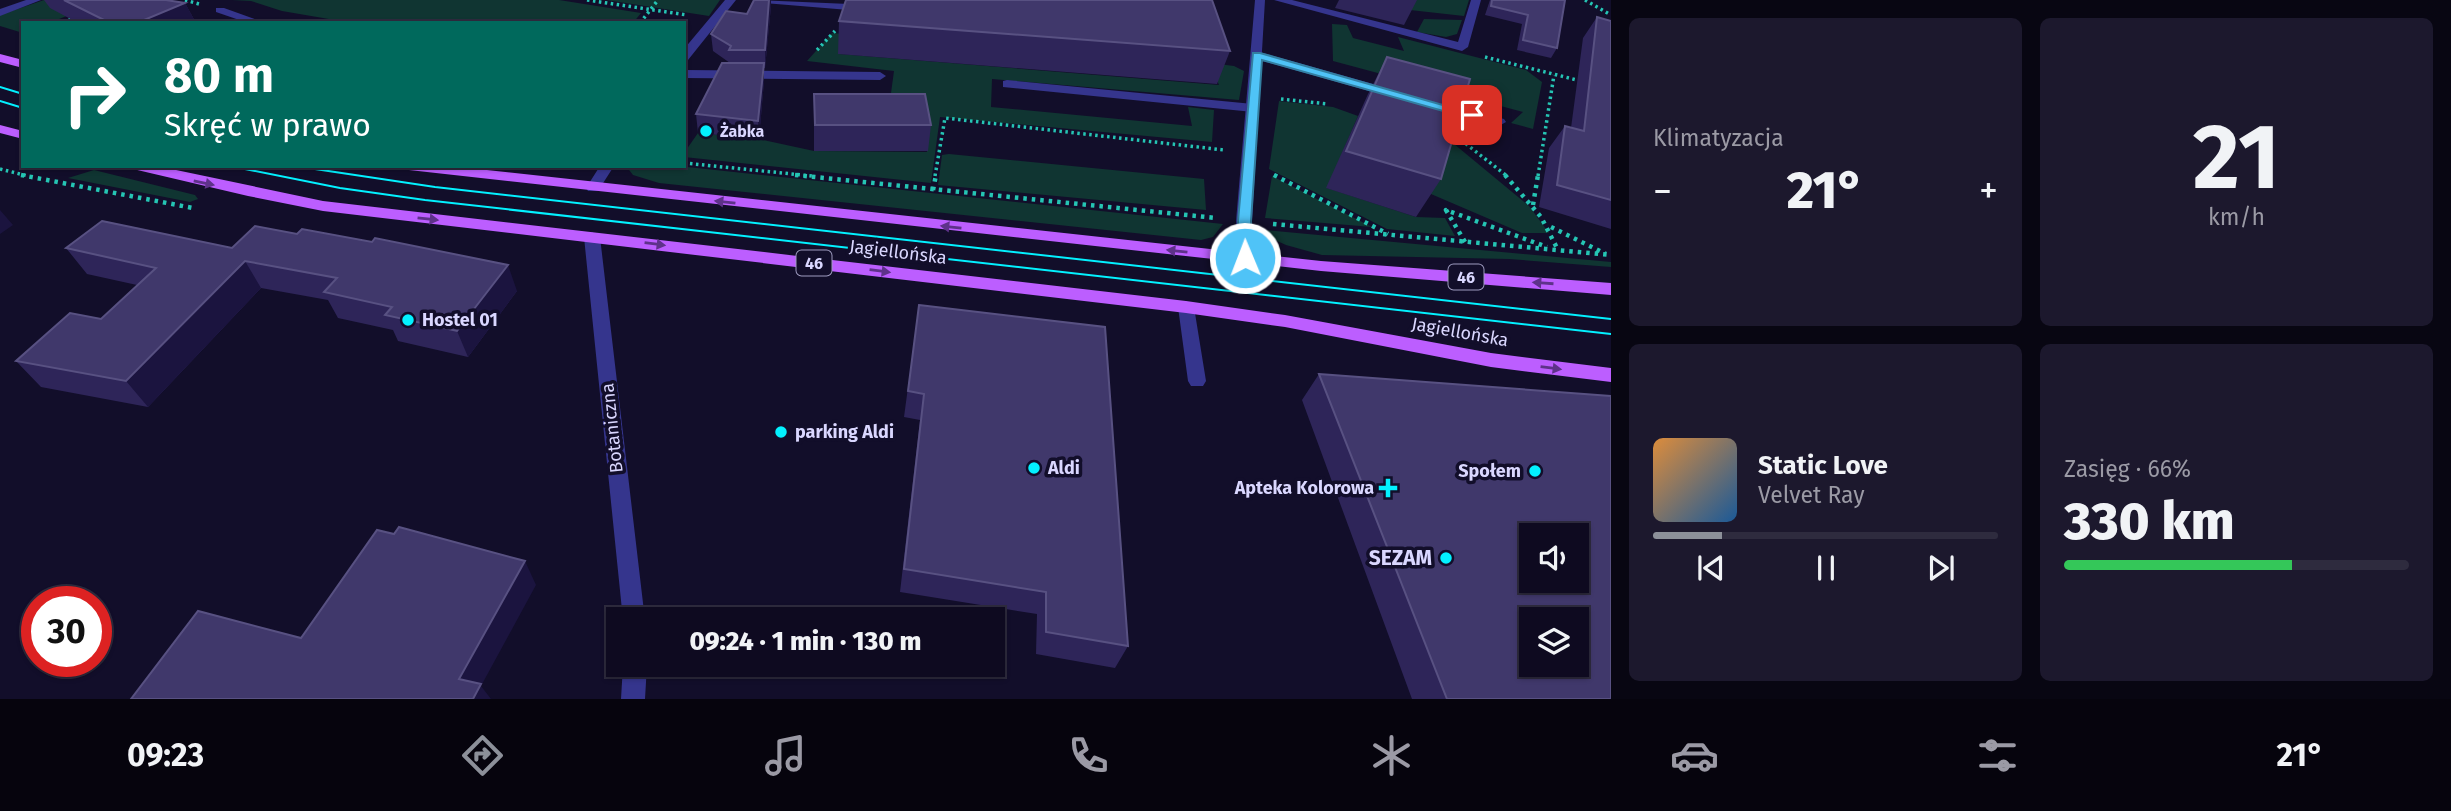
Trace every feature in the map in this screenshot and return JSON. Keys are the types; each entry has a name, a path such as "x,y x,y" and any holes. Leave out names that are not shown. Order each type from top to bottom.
{"main road":[{"path":"0,58 21,63"},
{"path":"0,129 21,134"},
{"name":"Jagiellońska","path":"146,168 323,206 1186,307 1285,321 1491,360 1611,375"},
{"name":"Jagiellońska","path":"426,168 1245,258 1611,289"}],"street":[{"path":"0,13 36,0"},
{"path":"686,55 731,0"},
{"path":"764,0 849,7"},
{"path":"1245,258 1244,221 1260,0"},
{"path":"1279,0 1462,47 1476,0"},
{"path":"220,10 254,21"},
{"path":"1256,55 1404,96"},
{"path":"686,74 880,76"},
{"path":"1007,83 1253,108"},
{"path":"1430,103 1499,122"},
{"path":"593,188 606,168"},
{"name":"Botaniczna","path":"592,237 633,607"},
{"path":"1186,307 1197,381"},
{"path":"633,699 634,677"}],"path":[{"path":"587,0 691,16"},
{"path":"642,21 658,0"},
{"path":"1585,0 1611,15"},
{"path":"815,52 840,25 814,13 817,4"},
{"path":"67,21 87,13"},
{"path":"1533,206 1554,75"},
{"path":"1272,99 1333,104"},
{"path":"1456,111 1450,131 1521,187 1550,227 1556,250"},
{"path":"933,190 945,118 1226,150"},
{"path":"686,163 1224,219"},
{"path":"1265,170 1392,236"},
{"path":"1465,242 1446,209 1556,250"},
{"path":"1263,223 1610,255"},
{"path":"1550,227 1610,255"}],"green space":[{"path":"44,0 107,0 54,21 21,21 21,32 0,26 0,15"},
{"path":"232,0 559,0 641,13 635,21 340,21 282,11 251,1"},
{"path":"606,0 720,0 709,16"},
{"path":"1414,0 1469,0 1464,16 1410,10"},
{"path":"1424,19 1462,20 1457,34 1446,37 1417,32"},
{"path":"1332,24 1347,25 1353,38 1404,51 1398,37 1526,70 1542,82 1533,129 1511,123 1523,112 1333,61"},
{"path":"832,33 844,34 839,54 1219,85 1210,63 1234,66 1244,71 1239,100 992,79 991,107 1192,126 1188,107 1214,110 1212,142 940,117 931,183 686,157 686,150 698,133 759,139 814,151 927,152 919,94 891,93 894,71 807,61"},
{"path":"1279,101 1333,107 1358,116 1327,188 1416,217 1445,218 1455,236 1387,229 1269,169"},
{"path":"1442,134 1529,206 1549,233 1522,233 1424,191"},
{"path":"942,155 1204,179 1206,210 938,185"},
{"path":"686,167 1223,224 1213,237 1201,240 659,183 633,175 628,168"},
{"path":"94,170 195,195 198,199 190,202 68,178"},
{"path":"1272,176 1372,227 1265,218"},
{"path":"1265,230 1611,262 1611,267 1509,259 1322,255 1286,245 1275,240"}],"building":[{"path":"64,0 166,0 185,3 142,21 106,21"},
{"path":"754,0 769,0 765,50 729,50 731,46 711,34 726,11 747,14"},
{"path":"846,0 1212,0 1230,51 839,21"},
{"path":"1492,0 1565,0 1557,48 1523,40 1528,15 1491,6"},
{"path":"1597,17 1611,21 1611,200 1557,185 1565,126 1584,131"},
{"path":"1387,57 1470,79 1441,179 1346,151"},
{"path":"722,63 764,63 758,121 696,114"},
{"path":"814,94 925,94 931,125 815,125"},
{"path":"102,221 232,248 255,226 297,234 302,229 372,242 375,238 508,265 457,331 385,315 392,307 324,292 337,278 245,261 126,381 16,361 70,313 101,319 156,268 66,248"},
{"path":"919,305 1105,327 1128,646 1046,632 1046,592 904,569 924,394 908,391"},
{"name":"SEZAM","path":"1319,374 1611,396 1611,699 1447,699"},
{"path":"399,527 525,561 459,679 481,684 473,699 131,699 198,611 301,638 377,530 394,534"}],"tram line":[{"path":"0,87 21,93"},
{"path":"0,101 21,107"},
{"path":"240,168 340,188 425,200 1611,334"},
{"path":"308,168 435,187 1611,319"}],"place":[{"name":"Żabka","path":"706,131"},
{"name":"Hostel 01","path":"408,320"},
{"name":"parking Aldi","path":"781,432"},
{"name":"Aldi","path":"1034,468"},
{"name":"Społem","path":"1535,471"},
{"name":"Apteka Kolorowa","path":"1388,488"},
{"name":"SEZAM","path":"1446,558"}],"route":[{"path":"1245,258 1244,221 1256,55 1472,115"}]}
